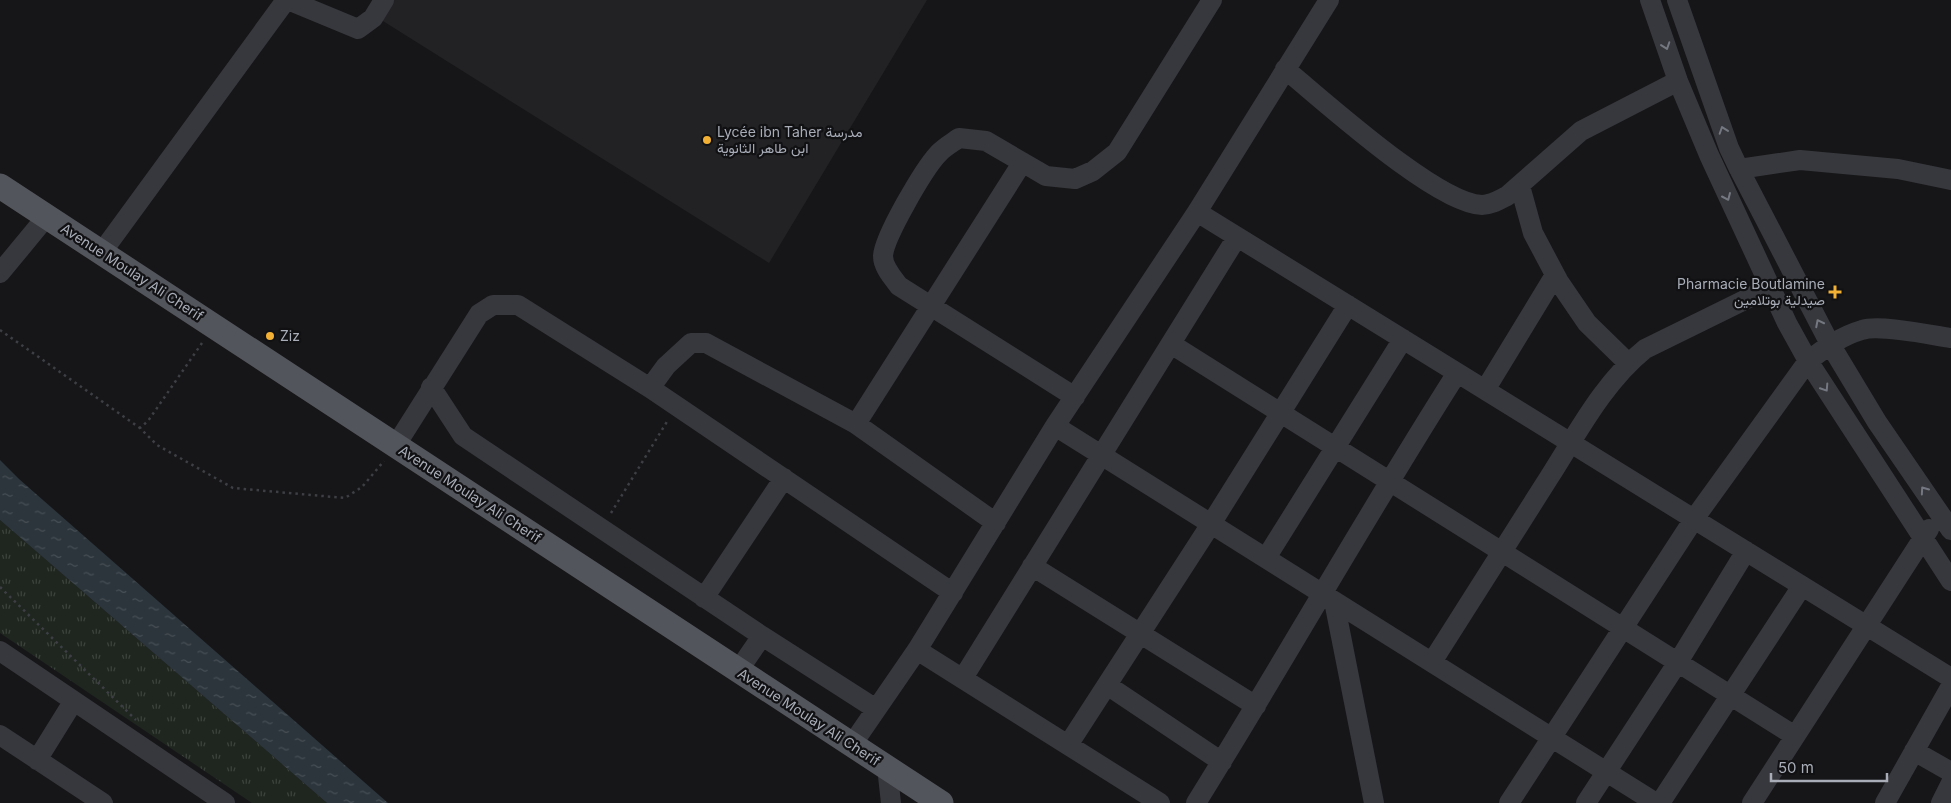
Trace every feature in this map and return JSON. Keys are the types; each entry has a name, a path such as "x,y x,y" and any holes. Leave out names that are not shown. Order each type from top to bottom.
{"main road":[{"name":"Avenue Moulay Ali Cherif","path":"0,186 396,445 850,746 887,767 940,803"}],"street":[{"path":"102,252 287,0 358,29 373,18 384,0"},
{"path":"1075,397 899,286 888,273 883,256 888,241 912,194 938,154 959,138 986,141 1022,164 1046,176 1075,178 1093,171 1117,152 1212,0"},
{"path":"850,746 917,650 1055,426 1197,212 1328,0"},
{"path":"1650,0 1678,81 1769,288 1808,362 1951,581"},
{"path":"1677,0 1729,148 1739,169 1830,344 1877,422 1951,530"},
{"path":"1285,69 1380,146 1442,191 1464,201 1482,205 1493,203 1507,196 1581,131 1678,81"},
{"path":"1739,169 1800,160 1898,169 1951,180"},
{"path":"856,424 929,306 1022,164"},
{"path":"1520,186 1533,233 1555,275 1587,323 1628,363"},
{"path":"1197,212 1951,678"},
{"path":"0,273 47,216"},
{"path":"963,678 1237,236"},
{"path":"1485,390 1555,275"},
{"path":"1432,662 1571,443 1610,384 1628,363 1645,349 1769,288"},
{"path":"396,445 479,314 493,306 518,305 650,388 953,593"},
{"path":"1068,745 1211,524 1348,305"},
{"path":"1509,803 1550,736 1694,519 1808,362 1830,344 1863,329 1880,328 1951,338"},
{"path":"1266,558 1403,339"},
{"path":"650,388 666,366 691,343 706,343 856,424 996,523"},
{"path":"1171,344 1795,736"},
{"path":"1196,803 1256,706 1329,597 1388,480 1457,372"},
{"path":"431,387 463,436 704,598 876,709"},
{"path":"1055,426 1658,803 1802,586"},
{"path":"704,598 784,478"},
{"path":"1752,803 1940,513"},
{"path":"1586,803 1678,662 1746,551"},
{"path":"1032,566 1256,706"},
{"path":"1329,597 1374,803"},
{"path":"738,671 762,636"},
{"path":"917,650 1160,803"},
{"path":"0,651 72,702 224,803"},
{"path":"1107,685 1222,762"},
{"path":"1885,803 1951,686"},
{"path":"37,760 72,702"},
{"path":"0,734 103,803"},
{"path":"1914,752 1951,772"},
{"path":"887,767 891,803"},
{"path":"1941,803 1951,783"}],"path":[{"path":"140,428 148,421 214,326"},
{"path":"0,330 140,428 157,445 233,488 345,498 362,487 396,445"},
{"path":"601,529 677,406"},
{"path":"0,587 137,721"}],"shaded area":[{"name":"Lycée ibn Taher مدرسة ابن طاهر الثانوية","path":"386,0 927,0 769,263 375,16"}],"green space":[{"path":"0,520 327,803 252,803 0,633"}],"water":[{"path":"0,460 19,479 388,803 327,803 0,520"}],"place":[{"name":"Lycée ibn Taher مدرسة ابن طاهر الثانوية","path":"707,140"},
{"name":"Pharmacie Boutlamine صيدلية بوتلامين","path":"1835,292"},
{"name":"Ziz","path":"270,336"}]}
